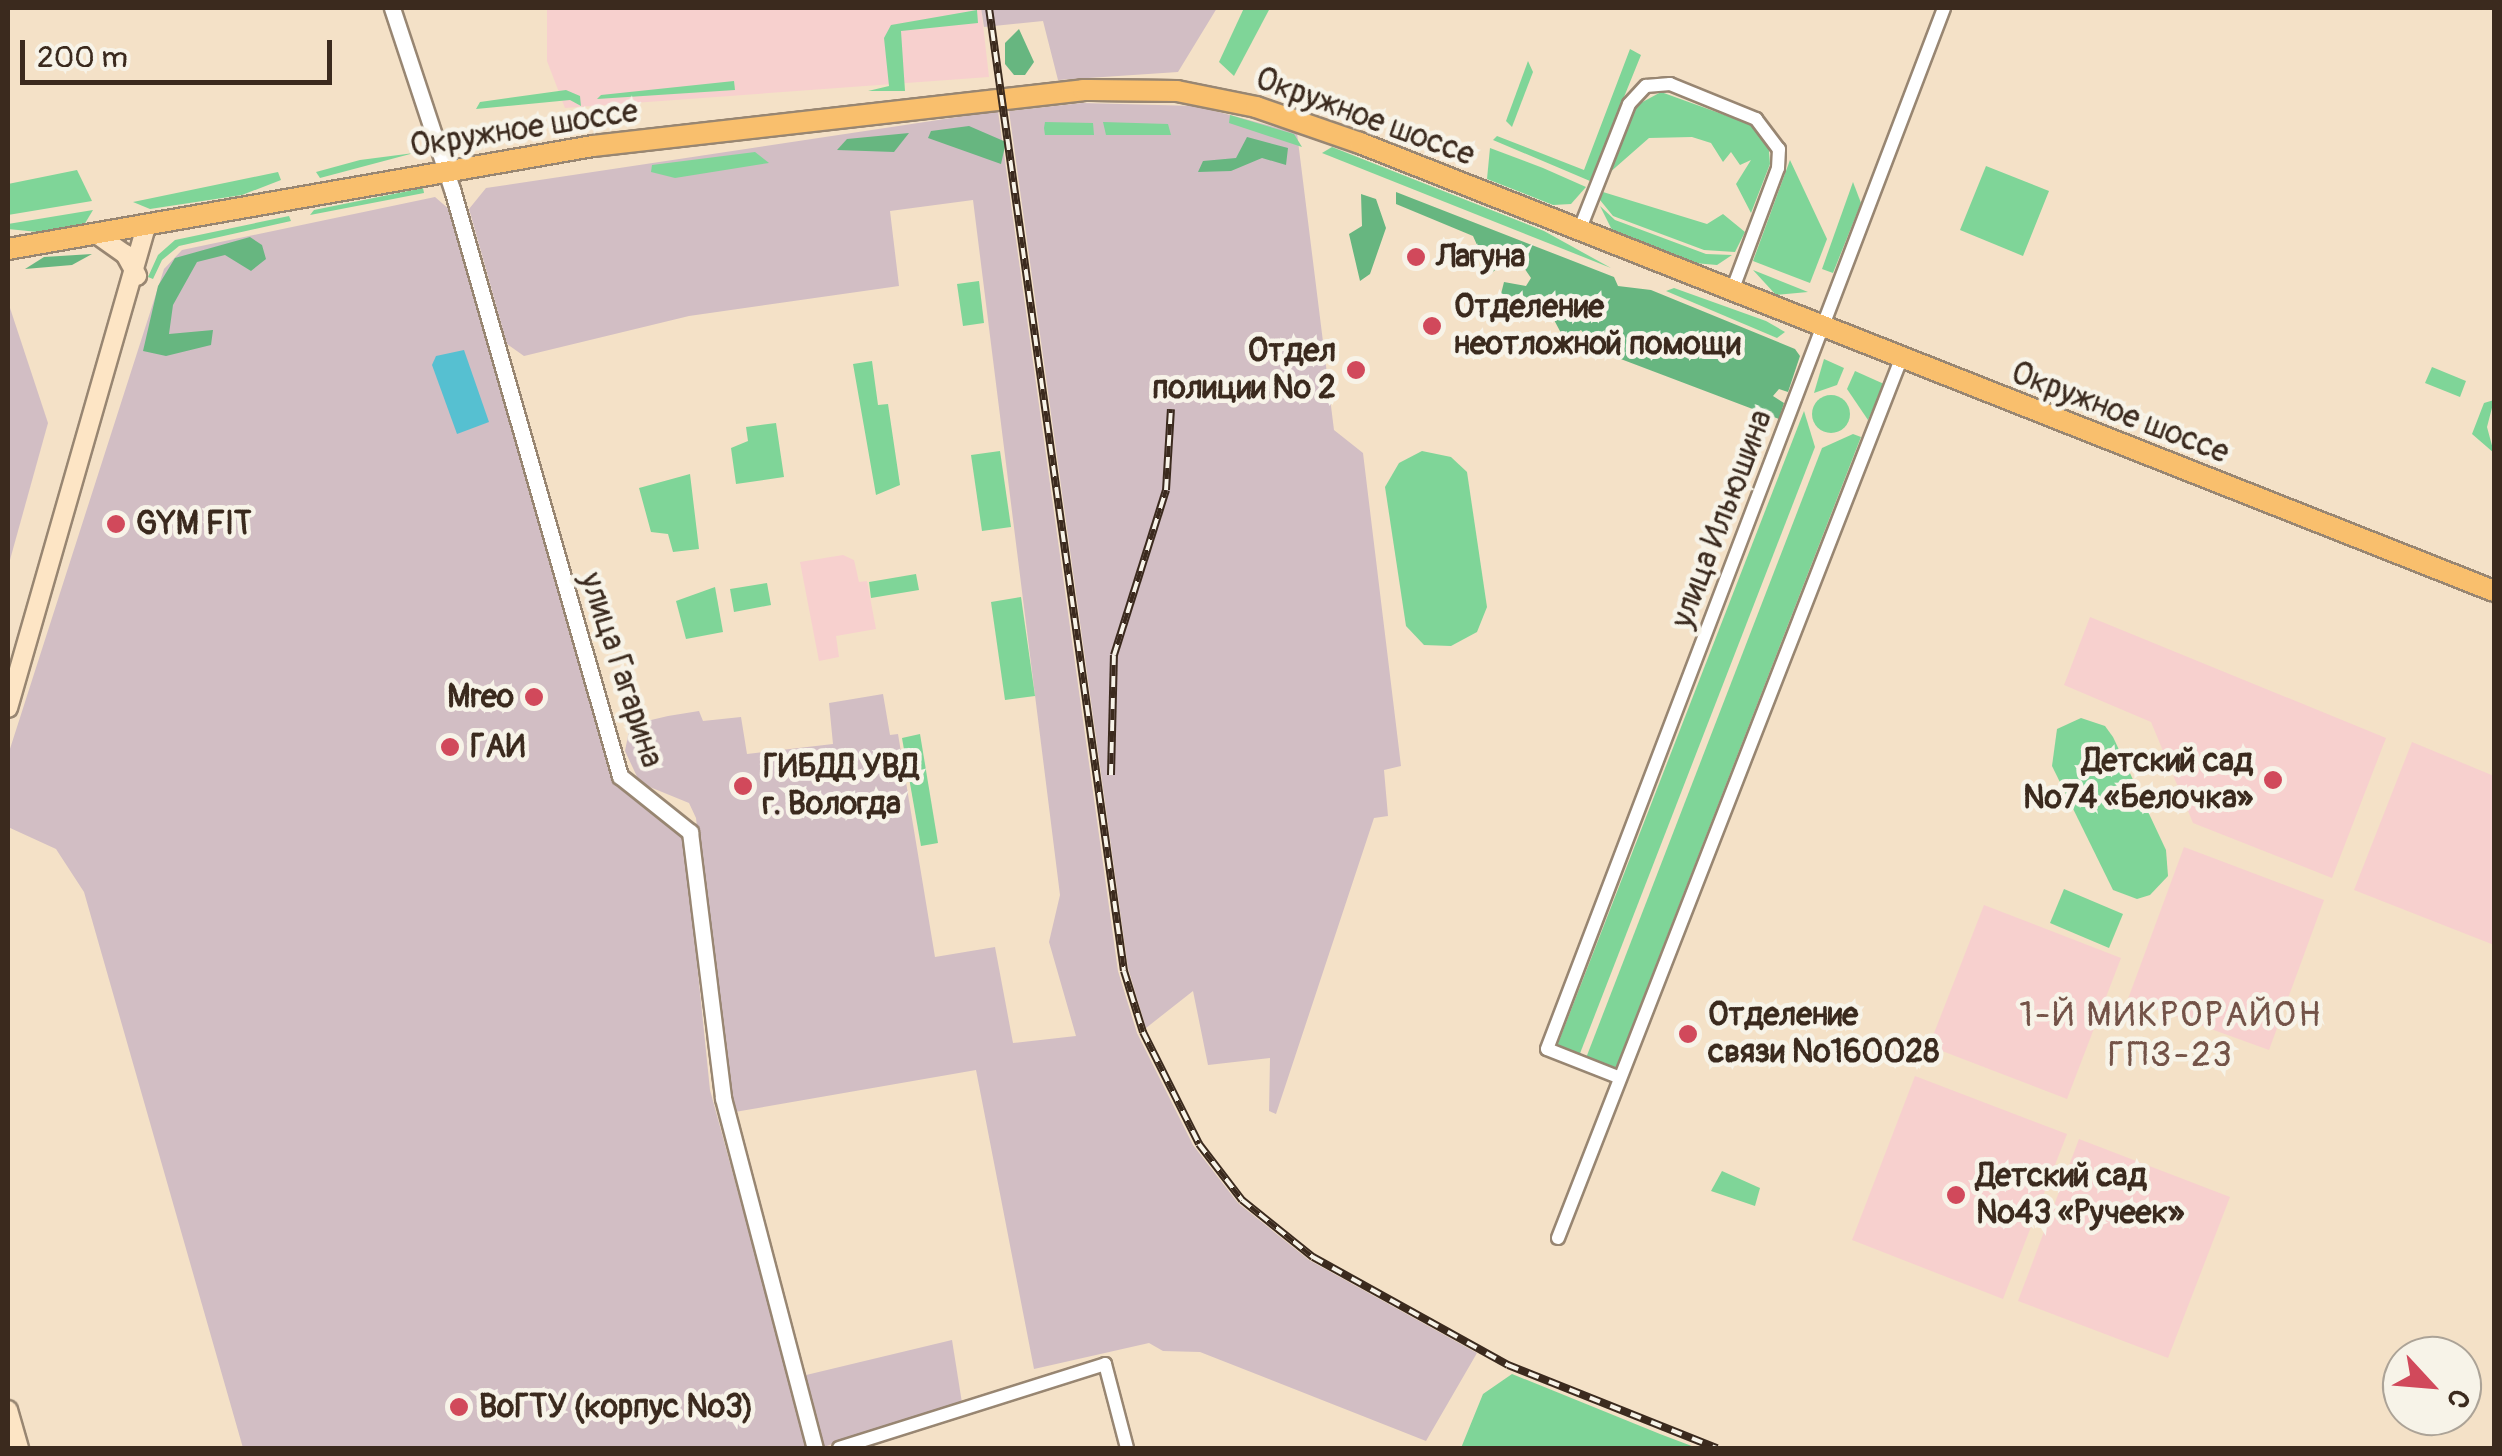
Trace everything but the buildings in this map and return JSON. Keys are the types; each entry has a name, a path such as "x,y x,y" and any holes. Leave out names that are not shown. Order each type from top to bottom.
{"main road":[{"name":"Окружное шоссе","path":"8,249 146,228 446,169 1003,98 1160,90 1284,115 2494,594"},
{"path":"8,708 137,276 146,228"},
{"path":"100,236 125,254 137,276"},
{"path":"8,1410 19,1448"}],"street":[{"name":"улица Гагарина","path":"392,8 446,169 620,776 690,832 723,1098 815,1448"},
{"name":"улица Ильюшина","path":"1618,1077 1547,1049 1826,329 1944,8"},
{"path":"1579,230 1629,104 1646,86 1670,84 1756,119 1779,149 1778,168 1732,291"},
{"path":"1558,1238 1901,359"},
{"path":"839,1448 1105,1364 1128,1448"}],"shaded area":[{"path":"547,8 981,8 989,77 565,108 547,61"},
{"path":"981,8 1217,8 1178,72 1058,80 1043,21 984,27"},
{"path":"1082,103 1196,106 1297,133 1334,430 1363,453 1401,766 1384,770 1388,816 1374,818 1276,1114 1269,1111 1270,1058 1208,1065 1193,991 1146,1028 1128,968 1009,111"},
{"path":"998,111 1118,971 1137,1033 1193,1145 1238,1203 1309,1260 1477,1353 1426,1441 1200,1352 1163,1351 1149,1343 1034,1369 976,1070 729,1113 696,818 689,803 640,783 625,751 630,725 668,716 699,711 703,721 741,717 747,754 833,744 829,703 883,694 890,735 898,734 935,957 995,947 1013,1043 1076,1036 1049,942 1060,895 973,200 890,211 899,286 689,316 524,356 507,344 469,209 486,188"},
{"path":"435,197 450,210 616,786 684,836 710,1090 808,1448 243,1448 84,892 56,849 8,827 8,755 164,269 182,250"},
{"path":"8,302 48,423 8,567"},
{"path":"843,555 854,560 859,582 867,581 876,629 836,636 839,657 819,661 800,562"},
{"name":"Детский сад №74 «Белочка»","path":"2090,617 2386,738 2332,878 2193,823 2151,722 2064,685"},
{"path":"2412,742 2494,776 2494,945 2354,890"},
{"path":"2184,847 2324,900 2269,1050 2128,999"},
{"path":"1984,905 2121,958 2067,1099 1929,1046"},
{"name":"Детский сад №43 «Ручеек»","path":"1915,1076 2067,1134 2003,1299 1852,1240"},
{"path":"2079,1139 2230,1197 2168,1358 2018,1301"},
{"path":"952,1340 962,1403 820,1448 802,1376"}],"green space":[{"path":"1244,8 1270,8 1234,76 1219,62"},
{"path":"977,10 978,23 901,31 905,91 868,91 889,86 884,38 891,25"},
{"path":"1019,29 1034,62 1025,75 1014,75 1005,64 1005,43"},
{"path":"1630,49 1641,55 1590,181 1493,140 1497,136 1584,170"},
{"path":"1528,61 1533,72 1512,127 1506,121"},
{"path":"734,81 735,90 597,99 601,95"},
{"path":"566,90 580,96 581,106 570,100 476,109 480,102"},
{"path":"1661,92 1755,126 1768,139 1770,164 1751,213 1736,184 1751,160 1740,165 1731,152 1723,162 1711,143 1692,137 1649,138 1608,174 1637,105"},
{"path":"1230,115 1294,134 1302,147 1229,123"},
{"path":"1045,122 1093,123 1094,135 1045,135"},
{"path":"1103,122 1168,124 1171,135 1106,135"},
{"path":"969,126 1006,142 1001,164 928,138 931,131"},
{"path":"909,133 894,152 837,150 847,139"},
{"path":"1247,137 1288,148 1286,165 1262,158 1231,171 1198,172 1203,161 1236,158"},
{"path":"1332,147 1544,231 1611,268 1322,153"},
{"path":"1490,148 1586,187 1571,204 1553,205 1487,179"},
{"path":"755,152 769,163 675,178 651,172 652,165"},
{"path":"414,153 320,178 316,172 360,160"},
{"path":"1790,160 1827,239 1810,283 1753,261"},
{"path":"1986,166 2049,191 2023,256 1960,230"},
{"path":"77,170 92,201 8,215 8,184"},
{"path":"278,172 281,180 242,195 150,209 133,202"},
{"path":"1853,182 1861,203 1833,273 1822,269"},
{"path":"423,188 424,193 310,215 314,210"},
{"path":"1396,192 1614,277 1618,286 1651,290 1795,349 1800,356 1788,392 1779,389 1773,396 1784,403 1779,419 1597,350 1581,330 1571,336 1561,333 1553,318 1498,306 1504,282 1526,286 1531,278 1520,262 1510,259 1490,274 1473,236 1396,204"},
{"path":"1603,192 1707,224 1723,214 1745,232 1735,252 1704,250 1613,216 1600,200"},
{"path":"1361,194 1376,199 1386,228 1370,274 1360,281 1349,234 1362,226"},
{"path":"1600,206 1615,220 1706,254 1732,255 1717,265 1694,263 1612,230"},
{"path":"93,210 84,225 38,232 8,229 8,224"},
{"path":"289,216 291,221 179,246 162,260 153,279 148,277 158,255 175,240"},
{"path":"250,237 262,245 266,259 251,271 225,255 197,262 173,305 169,334 213,330 211,345 166,356 143,351 158,286 175,258"},
{"path":"92,254 72,265 25,269 44,257"},
{"path":"1753,270 1808,292 1776,295"},
{"path":"979,281 984,323 963,326 957,284"},
{"path":"1674,288 1766,321 1785,332 1777,338 1666,291"},
{"path":"1824,359 1844,368 1837,385 1814,393"},
{"path":"872,361 878,405 888,404 900,485 876,495 853,364"},
{"path":"2432,367 2466,381 2460,397 2425,383"},
{"path":"1855,371 1884,384 1868,420 1847,389"},
{"path":"1831,395 1844,401 1850,414 1844,427 1831,433 1818,427 1812,414 1818,401"},
{"path":"2494,400 2487,427 2494,453 2472,434 2484,403"},
{"path":"1804,411 1815,447 1579,1056 1557,1046"},
{"path":"776,423 784,477 736,484 731,448 748,441 746,427"},
{"path":"1853,434 1861,437 1615,1070 1586,1058 1822,448"},
{"path":"1000,451 1011,527 982,531 971,455"},
{"path":"1422,451 1451,457 1467,472 1487,607 1477,632 1451,646 1424,645 1406,626 1385,487 1399,463"},
{"path":"690,474 699,549 673,552 668,534 651,532 639,488"},
{"path":"916,574 919,590 871,598 869,582"},
{"path":"767,583 771,605 734,612 730,589"},
{"path":"715,587 723,632 686,639 676,601"},
{"path":"1021,597 1035,696 1005,700 991,602"},
{"path":"2081,718 2105,726 2113,737 2166,850 2168,876 2150,895 2137,899 2113,890 2052,766 2057,729"},
{"path":"920,734 938,843 921,846 902,738"},
{"path":"2064,889 2123,914 2109,948 2050,923"},
{"path":"1722,1171 1760,1188 1755,1206 1711,1191"},
{"path":"1512,1374 1697,1448 1461,1448 1483,1394"}],"water":[{"path":"464,350 489,422 457,434 432,365 436,356"}],"railway":[{"path":"989,8 1124,971 1143,1032 1199,1144 1242,1200 1313,1257 1508,1365 1717,1448"},
{"path":"1111,775 1114,655 1166,490 1171,409"}],"place":[{"name":"Лагуна","path":"1416,257"},
{"name":"Отделение неотложной помощи","path":"1432,326"},
{"name":"Отдел полиции № 2","path":"1356,370"},
{"name":"GYM FIT","path":"116,524"},
{"name":"Mreo","path":"534,697"},
{"name":"ГАИ","path":"450,747"},
{"name":"Детский сад №74 «Белочка»","path":"2273,780"},
{"name":"ГИБДД УВД г. Вологда","path":"743,786"},
{"name":"Отделение связи №160028","path":"1688,1034"},
{"name":"Детский сад №43 «Ручеек»","path":"1956,1195"},
{"name":"ВоГТУ (корпус №3)","path":"459,1407"}],"district":[{"name":"1-Й МИКРОРАЙОН ГПЗ-23","path":"2171,1035"}]}
